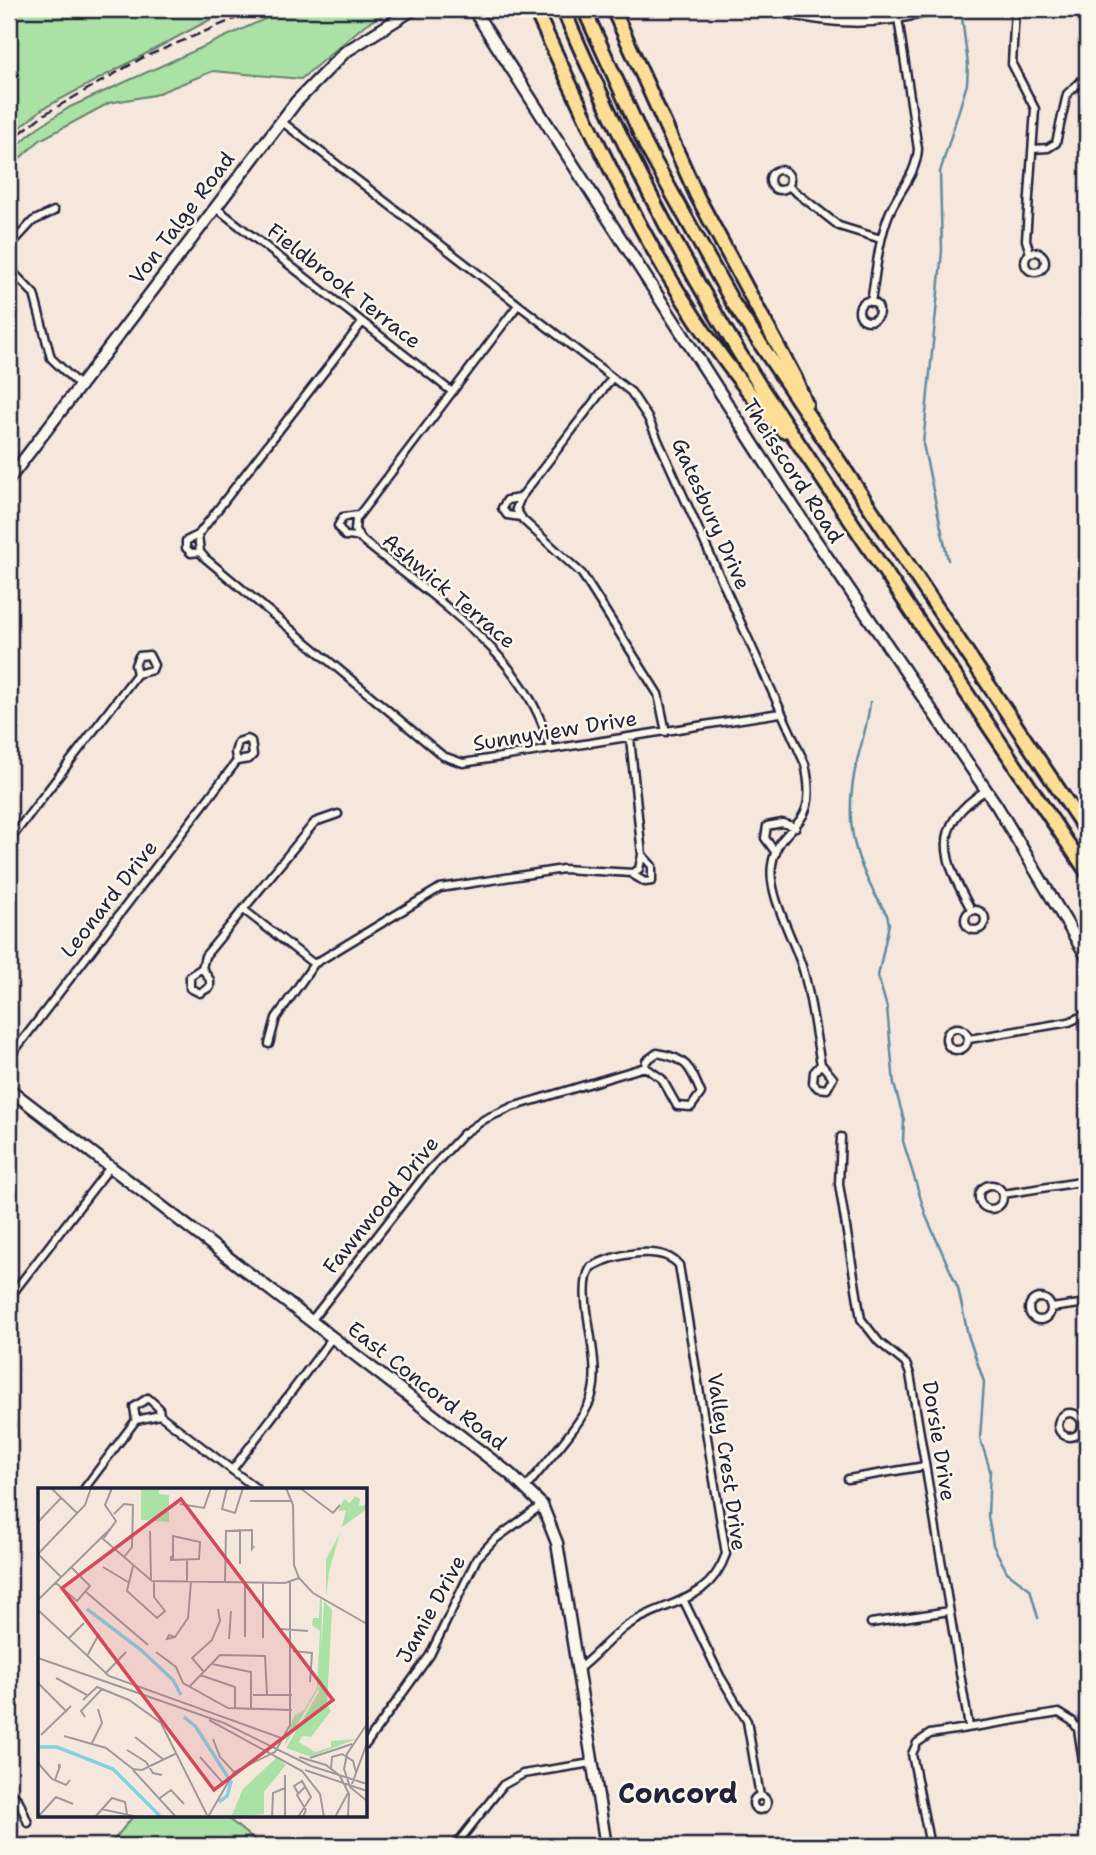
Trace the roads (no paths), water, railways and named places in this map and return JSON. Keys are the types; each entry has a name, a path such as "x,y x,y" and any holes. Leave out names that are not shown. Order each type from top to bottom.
{"highway":[{"path":"535,9 611,168 682,294 741,386 809,459"},
{"path":"563,9 618,133 674,243 736,348 1087,872"},
{"path":"584,9 627,105 688,225 733,303 1087,832"},
{"path":"613,9 698,196 796,378 815,427"}],"street":[{"name":"Von Talge Road","path":"9,479 13,465 79,385 314,81 345,52 414,9"},
{"name":"Theisscord Road","path":"472,9 808,529 986,790 1087,957"},
{"path":"774,9 842,22 898,18 934,9"},
{"path":"1015,9 1012,64 1035,109 1026,240 1030,253"},
{"path":"871,302 881,239 890,211 913,175 917,156 898,18"},
{"path":"1033,149 1048,148 1056,143 1067,94 1082,80"},
{"name":"Gatesbury Drive","path":"281,121 631,393 648,418 805,764 811,789 809,808 776,853"},
{"path":"788,186 846,229 881,239"},
{"name":"Fieldbrook Terrace","path":"215,207 451,391"},
{"path":"9,247 33,221 54,211"},
{"path":"9,268 34,294 51,358 79,385"},
{"name":"Ashwick Terrace","path":"518,305 359,515 355,530 359,537 502,657 546,728 550,749"},
{"path":"198,536 200,552 191,553 186,548 187,541 198,536 362,323"},
{"path":"612,378 520,498 516,509 521,517 582,574 658,694 666,732"},
{"path":"520,498 506,500 502,508 507,515 521,517"},
{"name":"Ashwick Terrace","path":"359,515 343,517 338,526 345,536 359,537"},
{"name":"Sunnyview Drive","path":"200,552 443,756 463,763 780,713"},
{"path":"9,841 136,674"},
{"path":"269,1044 276,1018 314,964 440,888 563,869 630,873 639,869 642,855 630,738"},
{"name":"Leonard Drive","path":"9,1058 237,761"},
{"path":"972,911 949,865 947,840 963,806 986,790"},
{"path":"202,968 205,956 315,822 338,814"},
{"path":"796,827 782,823 767,826 765,838 776,853 772,866 772,887 804,974 821,1064"},
{"path":"630,873 645,882 652,881 652,866 642,855"},
{"path":"244,910 314,964"},
{"path":"1078,943 1087,936"},
{"path":"969,1039 1069,1022 1087,1014"},
{"name":"Fawnwood Drive","path":"657,1053 672,1056 690,1066 701,1093 691,1107 677,1106 662,1079 645,1067 646,1061 657,1053"},
{"name":"Fawnwood Drive","path":"311,1321 444,1151 463,1133 512,1107 645,1067"},
{"name":"East Concord Road","path":"9,1089 526,1488 542,1505 557,1543 606,1846"},
{"name":"Dorsie Drive","path":"841,1137 839,1184 861,1320 879,1342 906,1364 910,1374 970,1727"},
{"path":"9,1298 110,1167"},
{"path":"1003,1194 1087,1181"},
{"name":"Valley Crest Drive","path":"526,1488 592,1398 597,1366 584,1284 591,1267 601,1262 650,1253 664,1254 679,1265 726,1554 720,1571 706,1588 624,1628 576,1670"},
{"path":"1051,1308 1087,1303"},
{"path":"232,1470 332,1338"},
{"path":"136,1420 134,1407 148,1398 159,1408 160,1415 256,1488"},
{"path":"1067,1413 1079,1416 1085,1421 1076,1436 1070,1438 1060,1433 1057,1428 1059,1418 1067,1413"},
{"path":"85,1488 136,1420 160,1415"},
{"path":"848,1479 925,1466"},
{"name":"Jamie Drive","path":"368,1741 430,1655 477,1558 494,1539 542,1505"},
{"path":"683,1599 720,1676 747,1721 760,1796"},
{"path":"871,1623 949,1612"},
{"path":"930,1846 912,1754 917,1743 930,1734 1059,1713 1066,1716 1077,1729 1087,1788"},
{"path":"454,1846 503,1784 523,1773 592,1762"},
{"path":"9,1790 19,1801 28,1822"}],"waterway":[{"path":"948,560 923,444 942,251 940,172 967,84 968,65 961,9"},
{"path":"870,702 853,783 851,823 859,859 889,924 878,976 887,1008 894,1084 904,1120 903,1141 926,1216 958,1288 968,1335 984,1382 980,1438 990,1470 988,1516 993,1545 1007,1572 1030,1589 1038,1618"}],"railway":[{"path":"9,142 43,115 142,58 258,9"}],"district":[{"name":"Concord","path":"678,1793"}]}
